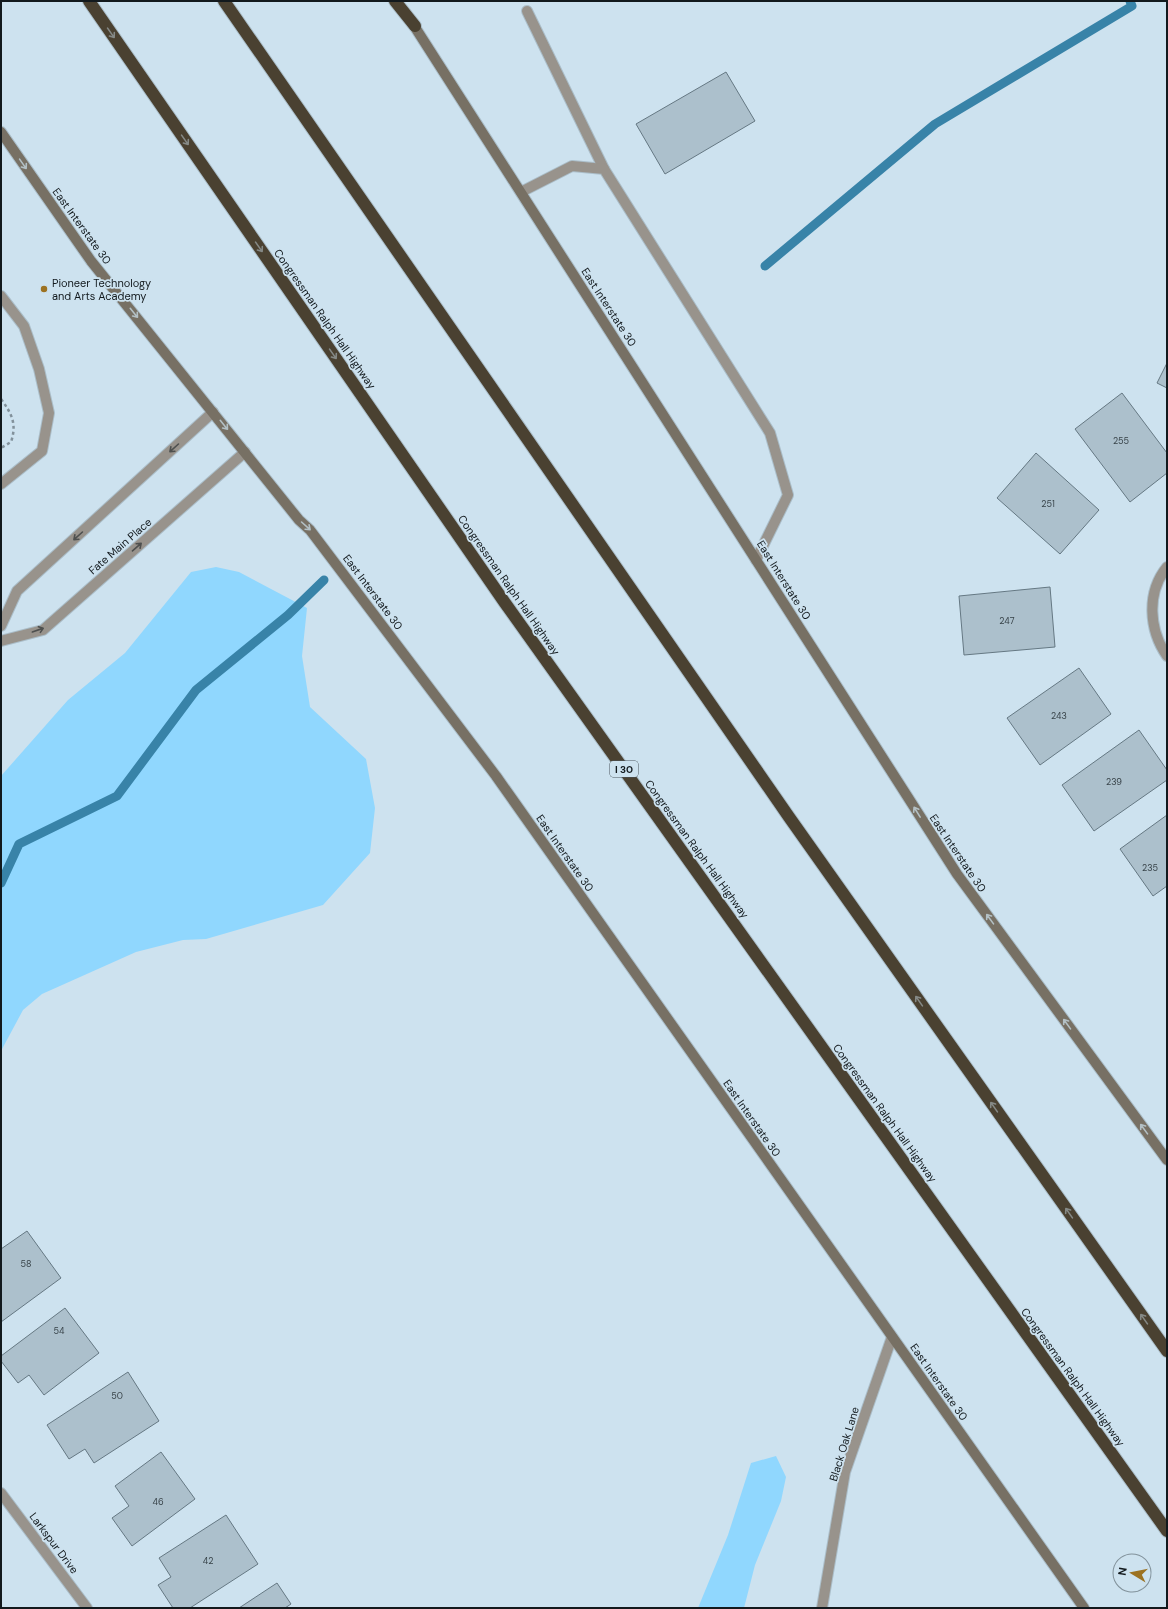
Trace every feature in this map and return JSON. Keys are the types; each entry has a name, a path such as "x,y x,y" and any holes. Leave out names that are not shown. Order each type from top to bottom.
{"highway":[{"name":"Congressman Ralph Hall Highway","path":"89,1 505,603 1167,1531"},
{"path":"224,1 789,818 1167,1351"},
{"path":"395,1 415,26"}],"main road":[{"name":"East Interstate 30","path":"398,1 957,874 1167,1160"},
{"name":"East Interstate 30","path":"1,132 91,262 246,452 299,520 310,530 496,776 1084,1608"}],"street":[{"path":"527,11 604,169 770,433 788,495 756,560"},
{"path":"521,192 572,166 604,169"},
{"path":"1,296 24,326 39,370 49,413 42,451 1,484"},
{"path":"1,626 17,591 213,412"},
{"name":"Fate Main Place","path":"1,641 43,630 246,452"},
{"path":"1167,567 1162,573 1153,596 1153,623 1160,646 1167,656"},
{"name":"Black Oak Lane","path":"822,1608 845,1472 892,1337"},
{"name":"Larkspur Drive","path":"2,1495 87,1608"}],"path":[{"path":"1,399 14,420 15,432 11,442 1,448"}],"shaded area":[{"path":"216,567 239,572 307,608 302,656 310,707 366,759 375,808 370,853 323,905 206,939 183,940 136,952 42,994 23,1010 1,1051 1,776 68,700 125,653 191,572"},
{"path":"776,1456 786,1477 781,1501 755,1565 744,1608 698,1608 728,1535 751,1463"}],"building":[{"path":"726,72 755,121 665,174 636,124"},
{"path":"1167,363 1167,388 1157,383"},
{"path":"1122,393 1167,453 1167,473 1130,502 1075,429"},
{"path":"1036,453 1099,510 1060,554 997,498"},
{"path":"1050,587 1055,647 964,655 959,596"},
{"path":"1079,668 1111,714 1040,765 1007,718"},
{"path":"1139,730 1167,770 1167,780 1094,831 1062,785"},
{"path":"1167,815 1167,886 1153,896 1120,849"},
{"path":"27,1231 61,1278 1,1322 1,1249"},
{"path":"65,1308 99,1353 44,1395 29,1375 18,1383 1,1361 1,1356"},
{"path":"128,1372 159,1421 94,1463 85,1449 69,1459 47,1425"},
{"path":"161,1452 195,1499 132,1546 112,1518 129,1506 115,1486"},
{"path":"226,1515 258,1564 190,1608 173,1608 158,1585 171,1577 159,1558"},
{"path":"277,1583 291,1604 285,1608 239,1608"}],"waterway":[{"path":"765,266 935,124 1132,6 1130,1"},
{"path":"1,883 19,844 117,796 196,690 288,615 324,580"}],"place":[{"name":"Pioneer Technology and Arts Academy","path":"44,289"}]}
